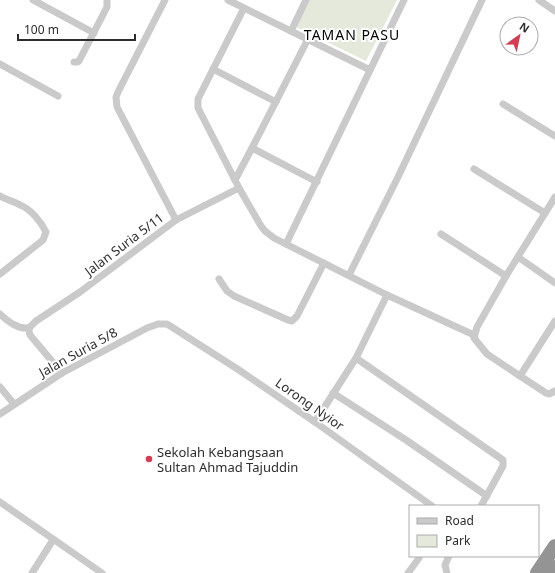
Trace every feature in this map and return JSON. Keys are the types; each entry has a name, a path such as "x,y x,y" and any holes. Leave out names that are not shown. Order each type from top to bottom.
{"highway":[{"path":"537,573 555,546"},
{"path":"551,573 555,567"}],"street":[{"path":"33,0 94,33"},
{"path":"165,0 118,92 116,102 117,107 176,220"},
{"path":"228,0 370,70"},
{"path":"292,31 306,0"},
{"path":"286,244 404,0"},
{"path":"350,275 402,170 482,0"},
{"path":"539,0 555,11"},
{"path":"74,62 79,61 94,33 106,7 107,1"},
{"path":"244,8 198,99 198,108 238,188 265,231 274,238 387,295 474,335"},
{"path":"235,180 308,39"},
{"path":"0,64 58,96"},
{"path":"213,69 276,102"},
{"path":"503,104 555,136"},
{"path":"252,148 317,182"},
{"path":"474,169 545,213"},
{"name":"Jalan Suria 5/11","path":"29,328 36,321 80,292 176,220 238,188"},
{"path":"0,196 22,205 29,210 46,232 44,240 0,274"},
{"path":"555,197 476,327 474,335 476,341 487,354 546,393 549,394 555,391"},
{"path":"441,234 506,276"},
{"path":"518,257 555,283"},
{"path":"219,279 234,296 292,321 297,316 324,263"},
{"path":"315,422 356,358 387,295"},
{"path":"0,314 12,324 22,329 29,328 28,331 30,334 62,373"},
{"path":"520,376 555,321"},
{"name":"Jalan Suria 5/8","path":"0,414 62,373 152,326 162,323 173,326"},
{"name":"Lorong Nyior","path":"173,326 315,422 431,505"},
{"path":"356,358 504,460 503,466 482,505"},
{"path":"0,387 14,404"},
{"path":"334,393 406,440 487,496"},
{"path":"0,502 102,573"},
{"path":"32,573 53,540"},
{"path":"447,573 445,565 449,557"},
{"path":"408,573 419,558"}],"green space":[{"path":"309,0 397,0 366,61 296,27"}],"place":[{"name":"Sekolah Kebangsaan Sultan Ahmad Tajuddin","path":"149,459"}],"district":[{"name":"TAMAN PASU","path":"352,35"}]}
